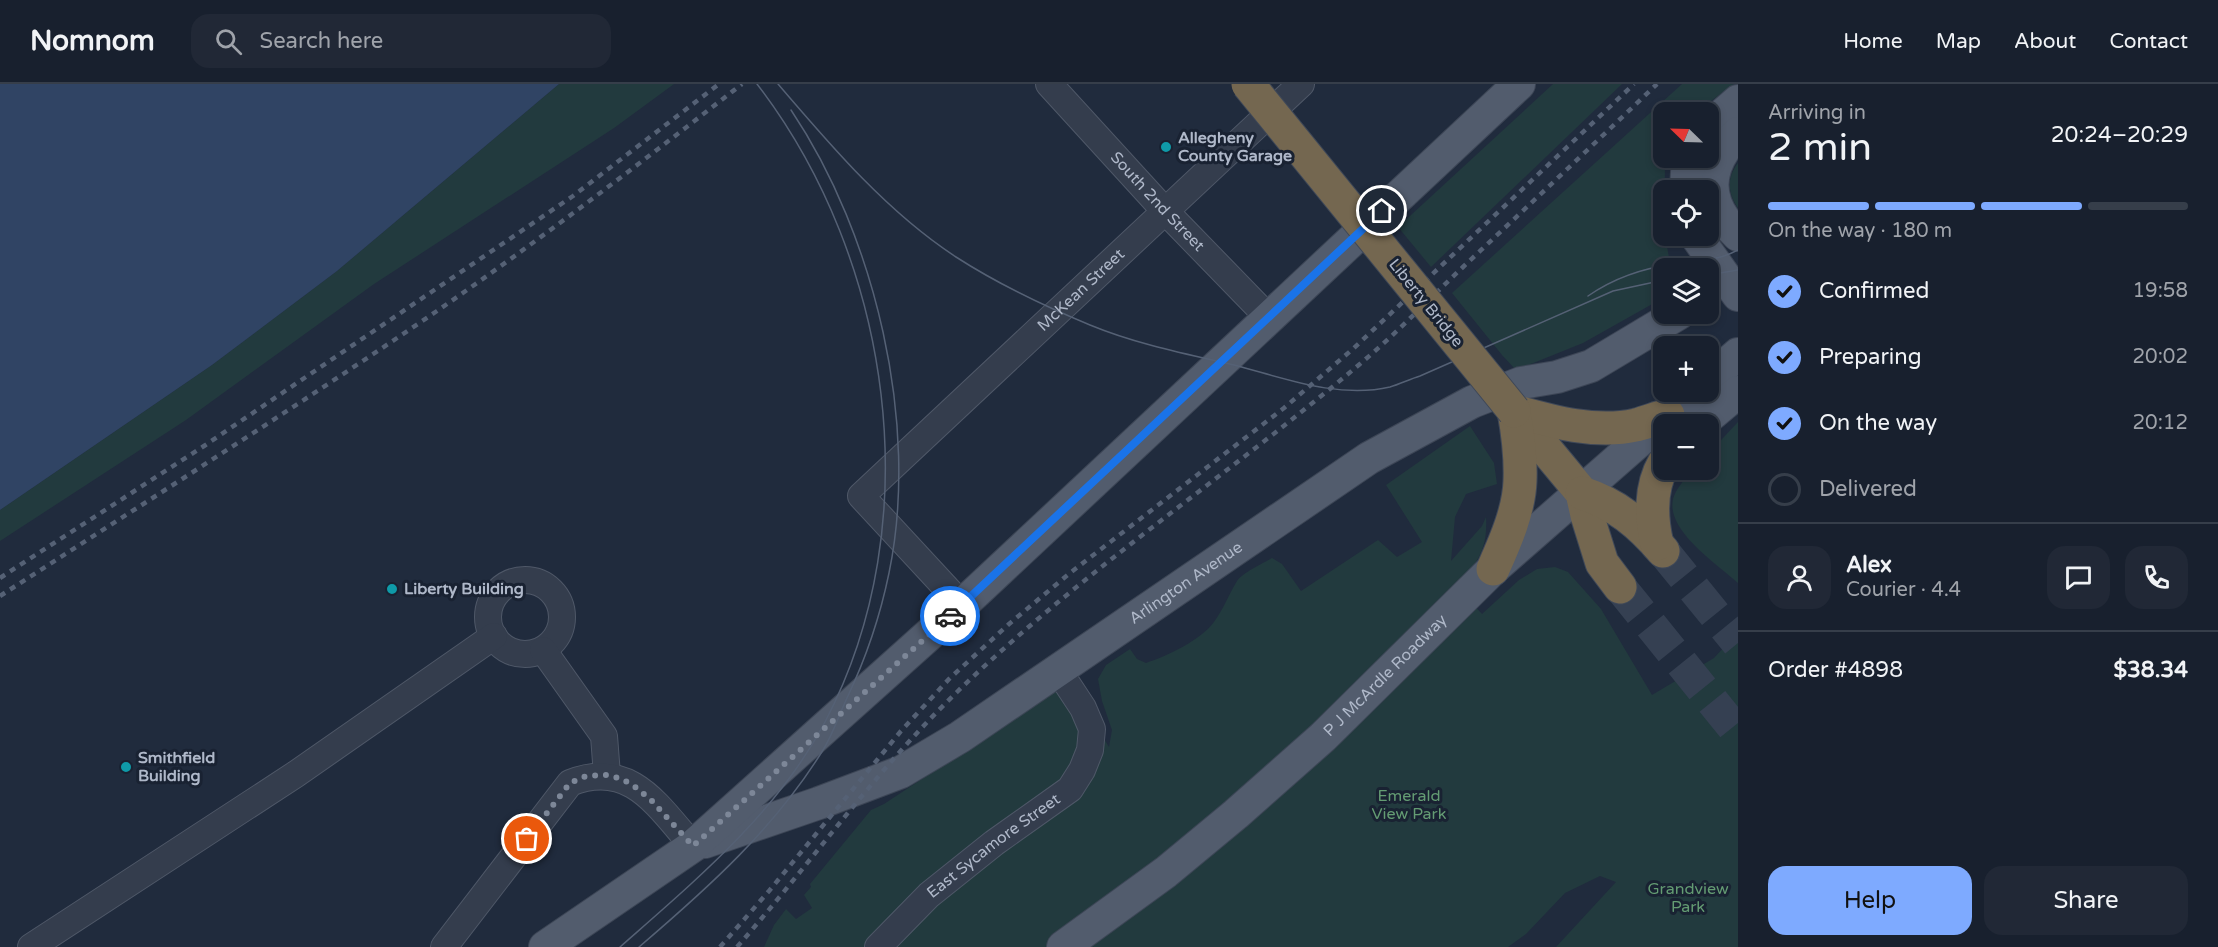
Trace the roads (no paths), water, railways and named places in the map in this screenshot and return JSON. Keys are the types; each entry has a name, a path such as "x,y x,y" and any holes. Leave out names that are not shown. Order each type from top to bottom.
{"highway":[{"name":"Liberty Bridge","path":"1248,84 1582,493"},
{"path":"1493,569 1514,515 1520,482 1519,445 1514,411 1549,421 1587,427 1614,428 1653,420"},
{"path":"1582,493 1620,510 1642,528 1660,548 1653,528 1653,507 1657,480"},
{"path":"1582,493 1602,563 1620,587"}],"main road":[{"path":"544,947 693,846 962,605 1519,84"},
{"path":"1719,118 1738,101"},
{"path":"1737,234 1717,210 1713,185 1720,157 1738,133"},
{"path":"1703,246 1728,283"},
{"name":"Arlington Avenue","path":"693,846 901,772 960,737 1369,458 1472,402 1521,383 1557,377 1591,366 1661,324"},
{"path":"1719,370 1738,354"},
{"path":"1712,414 1738,392"},
{"name":"P J McArdle Roadway","path":"1669,414 1683,402"},
{"name":"P J McArdle Roadway","path":"1063,947 1166,872 1236,814 1323,737 1493,569 1653,429"},
{"path":"1582,493 1628,474 1653,459"}],"street":[{"name":"South 2nd Street","path":"1049,84 1165,211 1268,317"},
{"name":"McKean Street","path":"962,605 861,496 1301,84"},
{"path":"529,580 540,583 557,599 561,610 562,621 559,633 543,650 521,654 510,651 494,636 489,625 492,602 498,593 518,581 529,580"},
{"path":"31,947 296,774 494,636"},
{"path":"543,650 604,736 607,775"},
{"name":"East Sycamore Street","path":"878,947 929,895 994,843 1070,789 1082,770 1090,750 1092,729 1083,708 1058,670"},
{"path":"444,947 570,783 586,776 607,775 622,779 634,786 651,800 693,846"}],"water":[{"path":"0,84 559,84 337,271 212,365 0,510"}],"tunnel":[{"path":"1663,551 1738,643"},
{"path":"1620,587 1738,733"}],"tram line":[{"path":"620,947 733,844 759,816 806,755 825,722 858,644 878,563 885,479 881,394 866,310 839,230 803,154 757,84"},
{"path":"778,84 839,154 883,199 931,239 988,276 1056,310 1125,338 1292,381 1331,389 1370,390 1390,387 1613,291 1653,282"},
{"path":"639,947 739,856 784,805 823,750 872,637 889,573 897,515 899,455 894,394 883,332 867,272 846,214 821,160 791,110"},
{"path":"1588,296 1608,284 1640,271 1715,258 1738,250"},
{"path":"1719,273 1738,270"}],"railway":[{"path":"0,578 204,446 573,196 719,84"},
{"path":"0,596 437,311 591,200 742,84"},
{"path":"720,947 901,731 949,679 1009,624 1070,573 1284,408 1354,348 1634,84"},
{"path":"737,947 871,785 957,692 1054,605 1260,445 1374,352 1657,84"}],"place":[{"name":"Allegheny County Garage","path":"1166,147"},
{"name":"Liberty Building","path":"392,589"},
{"name":"Smithfield Building","path":"126,767"}],"park label":[{"name":"Emerald View Park","path":"1409,805"},
{"name":"Grandview Park","path":"1688,898"}]}
